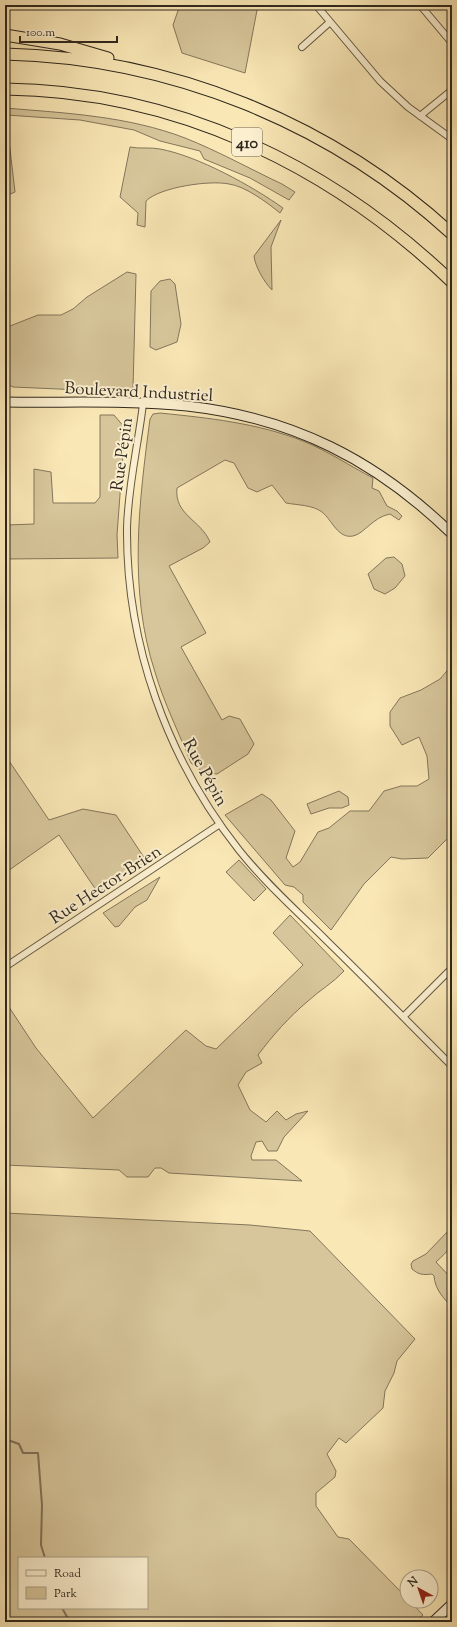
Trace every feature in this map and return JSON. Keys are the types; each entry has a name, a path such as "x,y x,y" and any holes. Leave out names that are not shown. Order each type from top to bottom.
{"highway":[{"path":"5,35 72,47 144,71"},
{"name":"410","path":"5,54 78,59 144,71 230,98 274,116 347,154 383,178 452,234"},
{"name":"410","path":"5,89 61,92 122,102 182,118 248,143 296,166 351,198 400,235 452,282"}],"street":[{"path":"316,5 380,81 420,116 452,139"},
{"path":"420,5 452,44"},
{"path":"302,47 330,22"},
{"path":"420,116 452,90"},
{"name":"Boulevard Industriel","path":"5,402 143,404 190,407 233,413 266,421 310,437 347,455 388,480 410,496 452,534"},
{"name":"Rue Pépin","path":"143,404 130,483 127,529 131,589 136,629 144,661 166,726 190,776 220,824 239,850 269,883 452,1066"},
{"name":"Rue Hector-Brien","path":"5,967 220,824"},
{"path":"403,1017 452,968"},
{"path":"433,1622 452,1604"}],"green space":[{"path":"180,5 258,5 245,73 182,53 173,25"},
{"path":"5,108 119,120 163,131 185,138 210,149 282,184 295,192 289,200 250,178 204,159 200,151 160,141 134,130 80,120 6,115 15,192 5,196"},
{"path":"130,147 160,149 191,158 256,190 283,208 280,213 256,196 235,185 221,183 198,184 173,188 153,196 146,201 145,227 137,225 138,213 120,197"},
{"path":"281,220 271,247 272,290 260,274 254,256"},
{"path":"127,272 136,274 133,388 126,392 13,387 5,383 5,328 38,315 61,315 73,309 87,297"},
{"path":"170,279 175,284 181,324 177,342 156,350 150,347 151,291 160,281"},
{"path":"160,413 233,422 268,430 303,441 373,478 372,488 379,491 387,506 397,511 402,516 399,520 390,514 379,518 357,535 343,535 322,512 310,507 286,503 272,485 257,492 248,488 234,463 225,460 177,488 177,497 180,505 189,517 206,534 210,542 203,548 169,566 206,633 181,647 222,720 229,716 240,719 254,744 248,754 217,774 203,772 191,763 167,707 155,672 141,610 138,546 142,482 150,419 153,414"},
{"path":"100,415 114,415 125,428 117,535 118,558 5,559 5,527 7,525 34,524 34,469 51,472 53,503 95,503 100,497"},
{"path":"394,557 402,564 405,576 395,588 385,594 374,589 368,574 386,558"},
{"path":"452,665 452,834 428,858 402,859 391,857 364,884 331,930 303,902 303,895 294,887 285,885 225,815 262,794 271,800 295,831 286,858 293,867 300,862 318,832 329,828 350,811 369,811 384,791 401,786 417,786 429,779 427,756 419,737 402,745 390,726 390,712 400,698 421,690 440,679"},
{"path":"5,755 49,820 83,809 116,815 147,862 98,893 59,835 5,873"},
{"path":"339,791 348,797 349,805 342,808 329,808 311,814 307,804"},
{"path":"239,860 266,889 254,901 226,872"},
{"path":"160,877 147,900 135,907 119,926 115,927 103,913"},
{"path":"290,915 344,971 301,1007 282,1026 258,1055 262,1063 246,1072 238,1085 250,1110 266,1122 277,1111 286,1120 296,1114 308,1111 284,1137 277,1151 268,1151 262,1141 256,1142 251,1156 252,1160 276,1160 302,1181 169,1173 161,1168 155,1168 148,1177 127,1177 119,1170 5,1165 5,1001 36,1048 93,1118 186,1030 206,1046 216,1049 303,965 273,933"},
{"path":"5,1213 250,1225 310,1231 415,1339 397,1361 394,1373 385,1391 383,1408 346,1443 339,1438 327,1454 336,1471 335,1477 316,1493 316,1506 338,1537 349,1539 399,1590 399,1609 417,1609 423,1615 415,1622 5,1622"},
{"path":"450,1229 452,1230 449,1248 436,1262 452,1279 452,1307 438,1289 434,1276 432,1274 417,1272 412,1269 411,1264 413,1261 426,1254"}],"waterway":[{"path":"5,1439 19,1444 23,1453 38,1453 42,1505 41,1545 45,1557"},
{"path":"63,1609 70,1622"}]}
